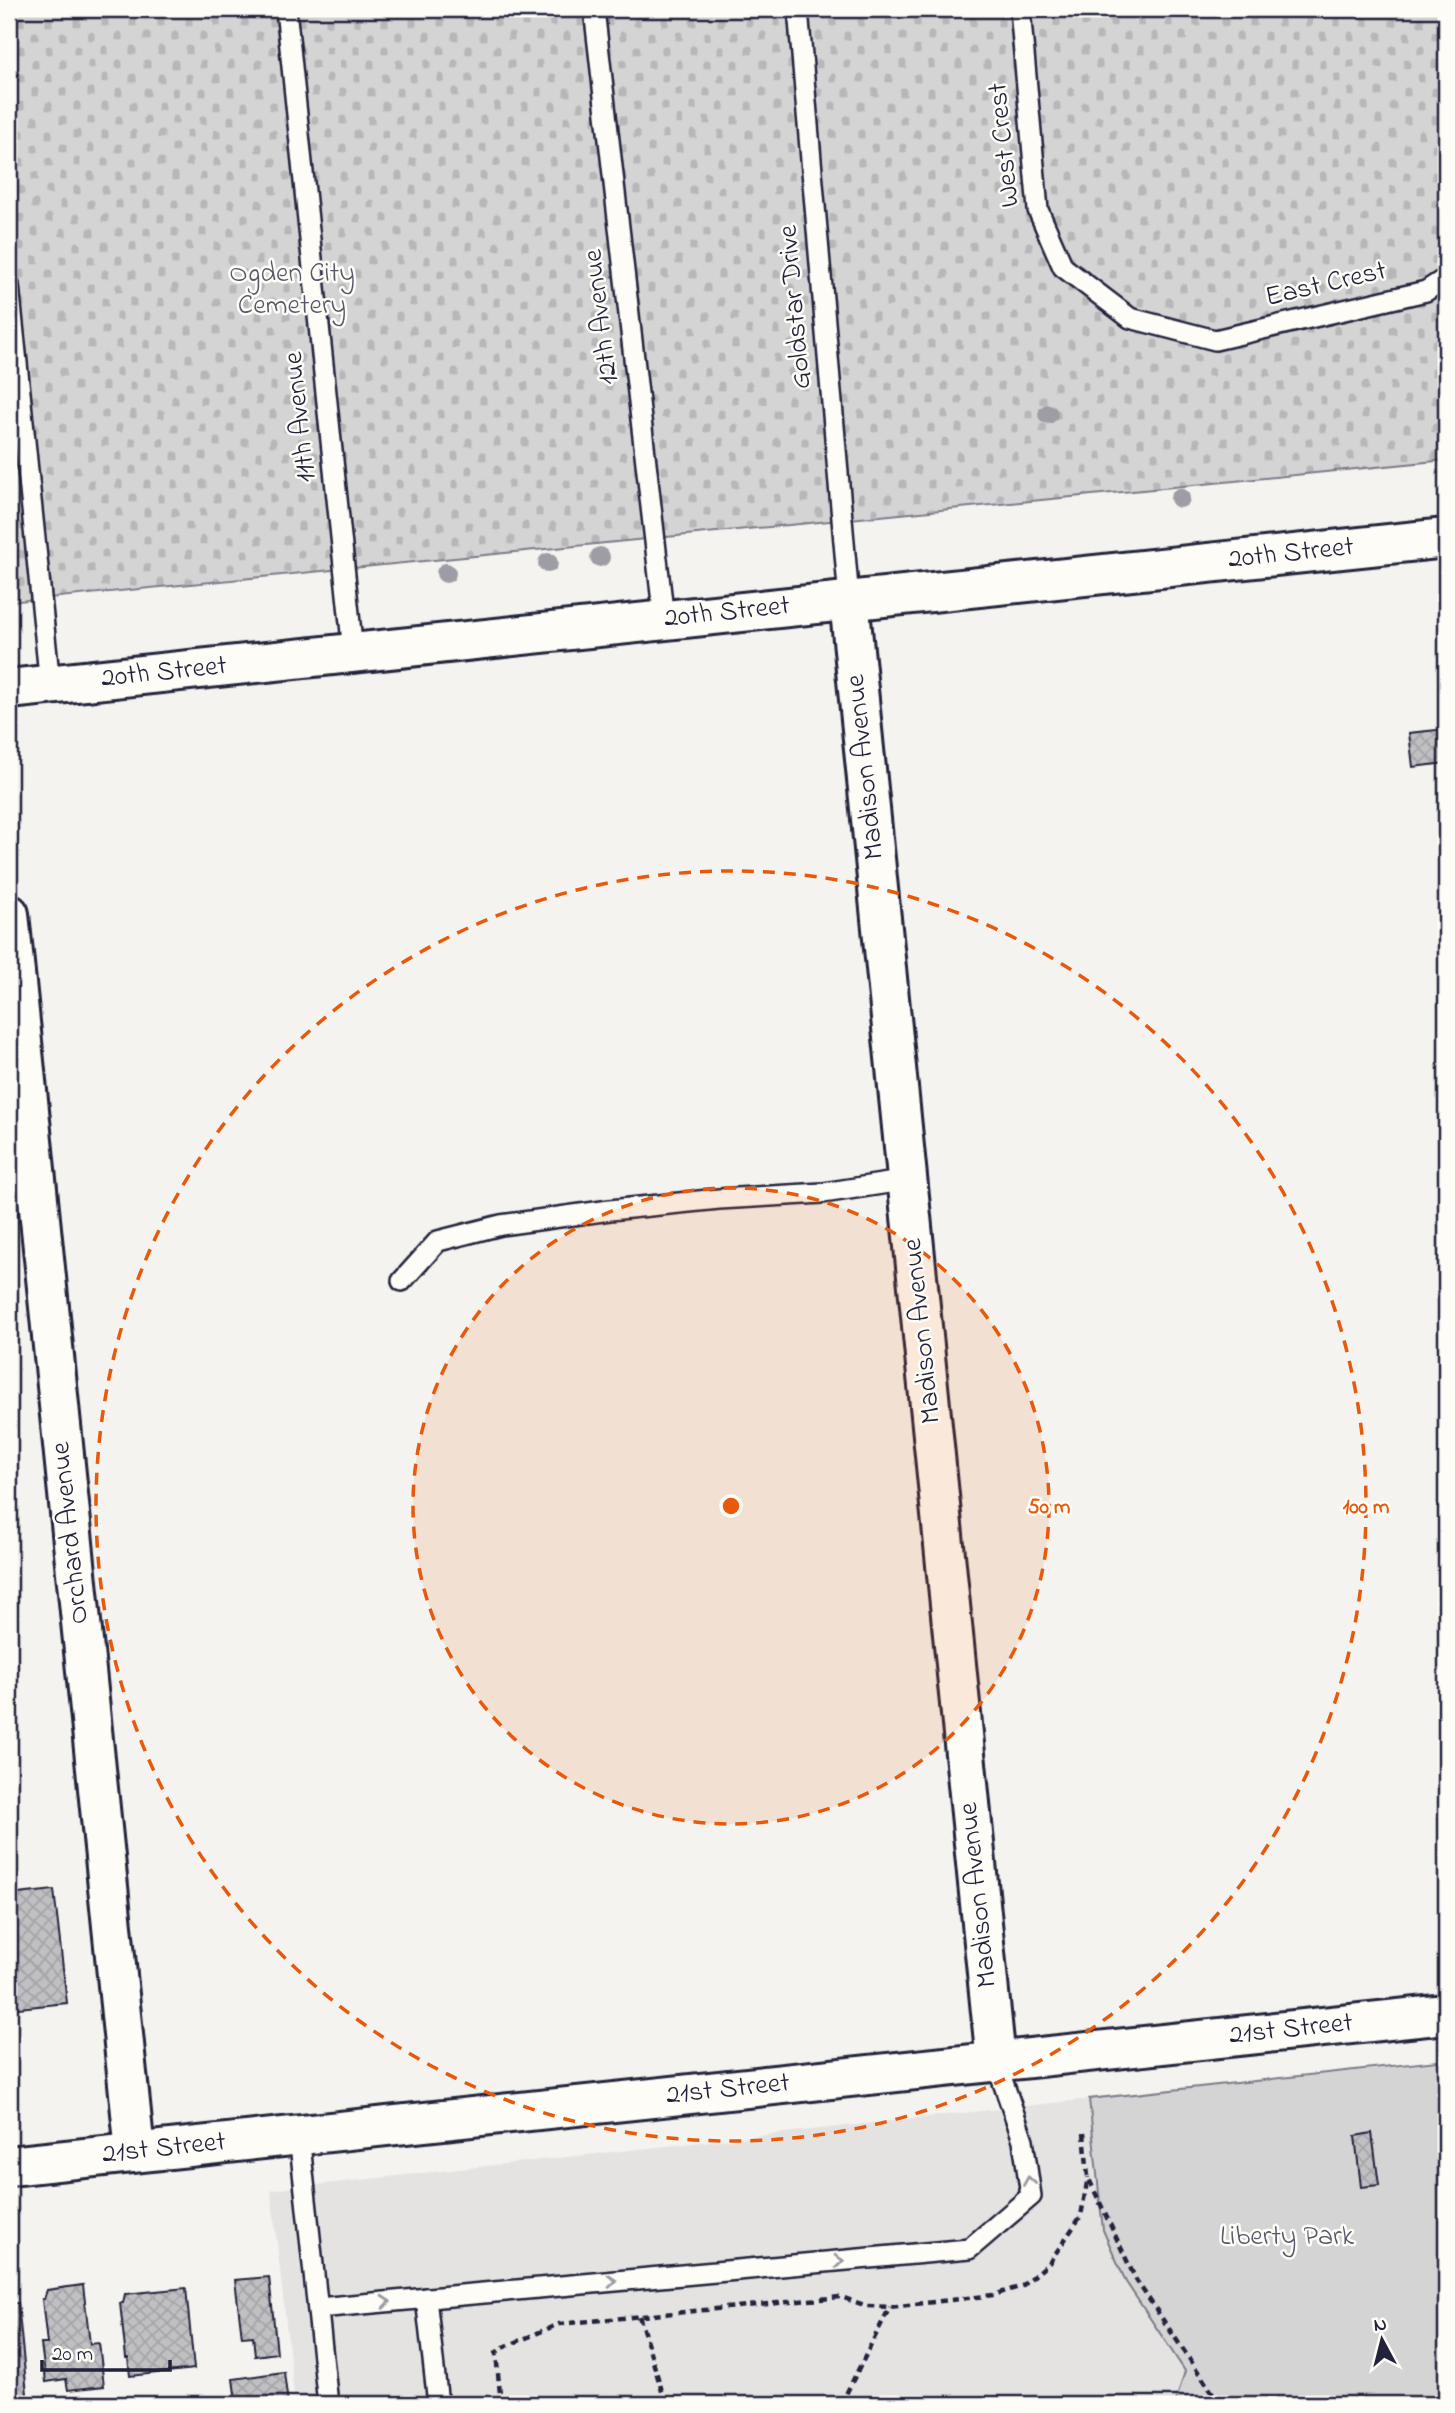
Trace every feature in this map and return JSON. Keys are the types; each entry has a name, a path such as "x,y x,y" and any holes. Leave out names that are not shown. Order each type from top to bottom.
{"street":[{"name":"20th Street","path":"9,689 1446,538"},
{"name":"Madison Avenue","path":"849,600 996,2062"},
{"name":"Orchard Avenue","path":"9,914 135,2152"},
{"name":"21st Street","path":"9,2166 1446,2014"}],"lane":[{"name":"11th Avenue","path":"286,9 353,652"},
{"name":"12th Avenue","path":"594,9 664,620"},
{"name":"Goldstar Drive","path":"798,9 849,600"},
{"name":"West Crest","path":"1020,9 1038,210 1063,267 1130,318 1215,340"},
{"name":"East Crest","path":"1215,340 1426,291 1446,278"},
{"path":"9,285 50,685"},
{"path":"402,1281 438,1241 501,1225 719,1199 823,1193 908,1180"},
{"path":"318,2308 969,2249 1031,2196 1023,2140 996,2062"},
{"path":"299,2135 328,2404"},
{"path":"426,2298 438,2404"}],"path":[{"path":"501,2404 496,2353 558,2324 841,2297 867,2306 890,2307 993,2295 1022,2286 1049,2263 1081,2216 1088,2177 1084,2133"},
{"path":"1088,2177 1136,2280 1220,2404"},
{"path":"841,2404 890,2307"},
{"path":"639,2316 666,2404"}],"shaded area":[{"path":"1089,2099 1103,2231 1126,2282 1185,2371 1177,2404 295,2404 271,2190"}],"green space":[{"name":"Ogden City Cemetery","path":"9,9 1446,9 1446,460 9,602"},
{"name":"Liberty Park","path":"1446,2060 1446,2404 1177,2404 1185,2371 1126,2282 1103,2230 1089,2099"}],"building":[{"path":"1446,729 1446,763 1413,767 1409,733"},
{"path":"54,1890 67,2003 9,2009 9,1895"},
{"path":"1372,2133 1379,2185 1361,2187 1355,2136"},
{"path":"269,2277 277,2353 255,2356 253,2336 242,2337 235,2280"},
{"path":"83,2285 90,2344 99,2343 104,2386 68,2390 66,2379 46,2382 41,2344 47,2344 42,2299 47,2290"},
{"path":"186,2288 194,2369 130,2376 120,2303 123,2303 125,2294"},
{"path":"9,2303 18,2303 28,2404 9,2404"},
{"path":"284,2372 288,2404 239,2404 236,2401 233,2379"}]}
